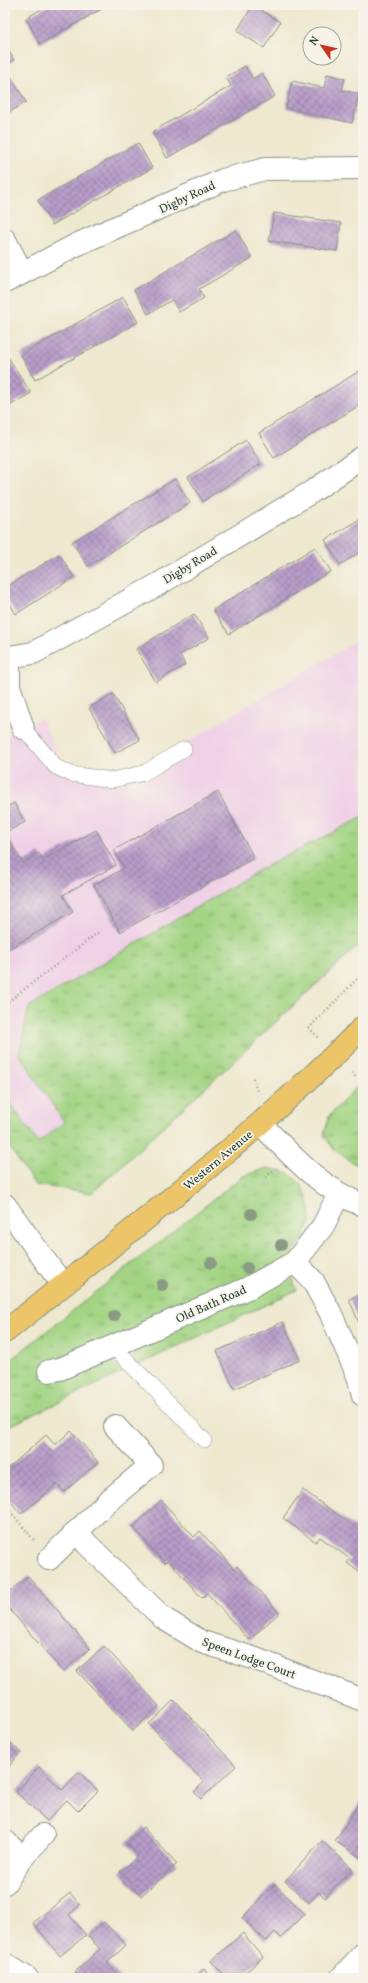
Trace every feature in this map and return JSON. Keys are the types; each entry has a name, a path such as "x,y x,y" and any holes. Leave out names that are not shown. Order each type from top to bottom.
{"main road":[{"name":"Western Avenue","path":"5,1332 208,1170 261,1124 363,1027"}],"street":[{"name":"Digby Road","path":"5,240 13,278 78,244 223,180 265,170 363,168"},
{"name":"Digby Road","path":"23,728 9,686 7,656 33,653 159,584 313,491 363,457"},
{"path":"261,1124 297,1161 321,1182 339,1194 363,1206"},
{"name":"Old Bath Road","path":"49,1371 60,1370 248,1288 295,1262 323,1226 339,1194"},
{"path":"5,1205 54,1272 65,1284"},
{"path":"295,1262 313,1280 330,1312 361,1382"},
{"path":"49,1559 107,1502 151,1465 115,1426"},
{"name":"Speen Lodge Court","path":"77,1531 93,1550 164,1618 202,1642 253,1658 363,1700"},
{"path":"5,1883 22,1858 43,1835"},
{"path":"5,1841 22,1858"},
{"path":"341,1978 363,1954"},
{"path":"5,1964 27,1978"}],"lane":[{"path":"23,728 56,767 71,774 112,780 144,773 184,749"},
{"path":"113,1346 204,1440"}],"path":[{"path":"5,1004 100,931"},
{"path":"309,1028 363,973"},
{"path":"5,1505 49,1559"}],"shaded area":[{"path":"363,637 363,943 92,1193 35,1185 5,1140 5,738 41,718 60,761 93,776 127,778"}],"green space":[{"path":"363,817 363,941 92,1193 35,1185 5,1141 5,1095 38,1143 64,1122 19,1054 29,1007 261,869"},
{"path":"363,1080 363,1169 334,1150 324,1135 329,1116"},
{"path":"267,1168 284,1172 300,1183 305,1191 310,1206 307,1232 298,1247 286,1261 297,1290 5,1428 5,1364 243,1176"}],"building":[{"path":"49,5 108,5 40,44 26,18"},
{"path":"253,5 280,22 264,48 237,31"},
{"path":"5,45 14,60 5,66"},
{"path":"245,66 253,79 262,73 275,96 167,158 152,132 231,86 226,77"},
{"path":"5,67 26,102 5,115"},
{"path":"327,74 345,79 342,90 359,94 352,123 286,108 292,81 324,88"},
{"path":"138,143 152,168 52,225 38,200"},
{"path":"274,213 341,223 337,251 269,241"},
{"path":"236,230 252,258 199,289 204,298 179,312 172,300 148,314 134,290"},
{"path":"123,297 138,322 35,380 21,355"},
{"path":"8,357 31,393 8,407 5,402 5,358"},
{"path":"361,370 363,373 363,403 274,458 259,433"},
{"path":"246,440 261,464 203,501 188,477"},
{"path":"175,479 190,503 88,566 72,542"},
{"path":"363,517 363,550 340,565 325,540"},
{"path":"315,547 331,571 229,634 213,610"},
{"path":"59,554 74,577 16,614 5,596 5,588"},
{"path":"194,614 209,638 180,655 185,665 156,682 136,649"},
{"path":"113,694 140,740 115,753 89,708"},
{"path":"218,792 254,858 120,932 94,885 124,868 114,850"},
{"path":"14,803 25,822 5,833 5,808"},
{"path":"96,830 116,865 63,895 73,912 5,951 5,833 23,863 39,853 43,860"},
{"path":"363,1293 363,1332 349,1299"},
{"path":"283,1322 300,1360 234,1389 217,1351"},
{"path":"71,1431 98,1462 64,1492 57,1484 21,1514 5,1495 5,1471 46,1435 55,1445"},
{"path":"303,1490 363,1533 363,1575 347,1563 350,1559 320,1537 316,1542 283,1518"},
{"path":"161,1500 194,1537 200,1531 234,1569 237,1566 279,1613 249,1640 207,1593 202,1598 168,1560 165,1563 133,1527"},
{"path":"28,1576 90,1648 63,1672 5,1604 5,1596"},
{"path":"104,1646 159,1706 133,1731 77,1671"},
{"path":"174,1700 236,1766 201,1799 194,1792 204,1782 149,1724"},
{"path":"5,1739 21,1752 5,1771"},
{"path":"39,1767 62,1790 79,1772 98,1791 78,1811 67,1800 47,1821 16,1792"},
{"path":"363,1797 363,1859 335,1841"},
{"path":"143,1827 177,1864 141,1896 120,1872 138,1856 126,1843"},
{"path":"322,1841 352,1868 325,1898 319,1892 309,1903 285,1881"},
{"path":"275,1884 305,1914 281,1938 275,1932 266,1941 242,1918"},
{"path":"70,1893 80,1905 69,1915 86,1935 60,1956 33,1923"},
{"path":"104,1922 126,1945 107,1963 121,1978 80,1978 75,1972 100,1949 88,1936"},
{"path":"243,1933 263,1957 239,1978 226,1978 211,1961"},
{"path":"204,1969 211,1978 193,1978"}]}
